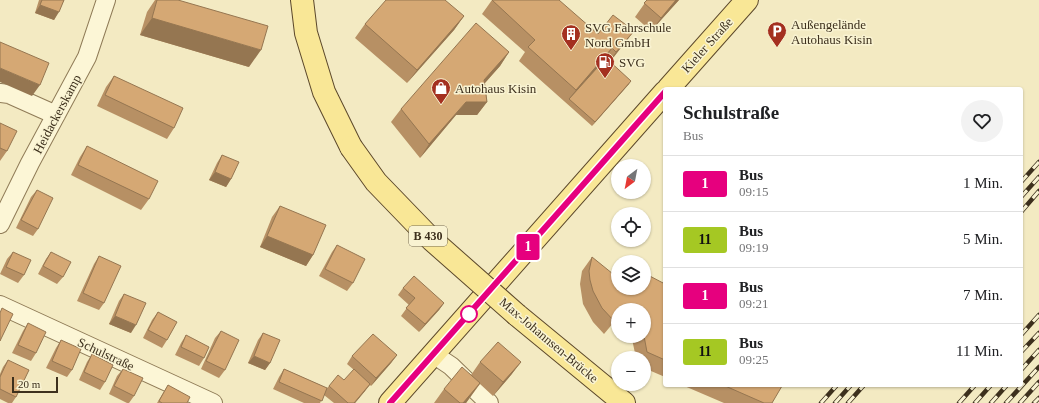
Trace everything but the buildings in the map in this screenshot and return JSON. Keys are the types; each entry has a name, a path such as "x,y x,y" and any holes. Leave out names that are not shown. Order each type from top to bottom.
{"main road":[{"name":"Max-Johannsen-Brücke","path":"302,0 306,33 324,92 350,147 376,182 432,240 517,315 624,403"},
{"name":"Kieler Straße","path":"670,87 747,0"},
{"path":"390,403 663,94"}],"street":[{"name":"Heidackerskamp","path":"0,224 30,162 87,57 106,0"},
{"path":"0,93 9,94 56,115"},
{"name":"Schulstraße","path":"0,305 213,403"},
{"path":"433,354 451,366 489,403"}],"railway":[{"path":"1023,180 1039,162"},
{"path":"1023,195 1039,177"},
{"path":"1023,210 1039,191"},
{"path":"1023,333 1039,315"},
{"path":"1023,350 1039,333"},
{"path":"1023,368 1039,350"},
{"path":"1023,384 1039,367"},
{"path":"1020,403 1039,382"},
{"path":"821,403 835,387"},
{"path":"835,403 849,387"},
{"path":"848,403 862,387"},
{"path":"959,403 973,387"},
{"path":"975,403 989,387"},
{"path":"991,403 1005,387"},
{"path":"1006,403 1021,387"},
{"path":"1034,403 1039,398"}],"bus line":[{"name":"1","path":"390,403 663,94"}],"place":[{"name":"Außengelände Autohaus Kisin","path":"777,48"},
{"name":"SVG Fahrschule Nord GmbH","path":"571,51"},
{"name":"SVG","path":"605,79"},
{"name":"Autohaus Kisin","path":"441,105"}]}
